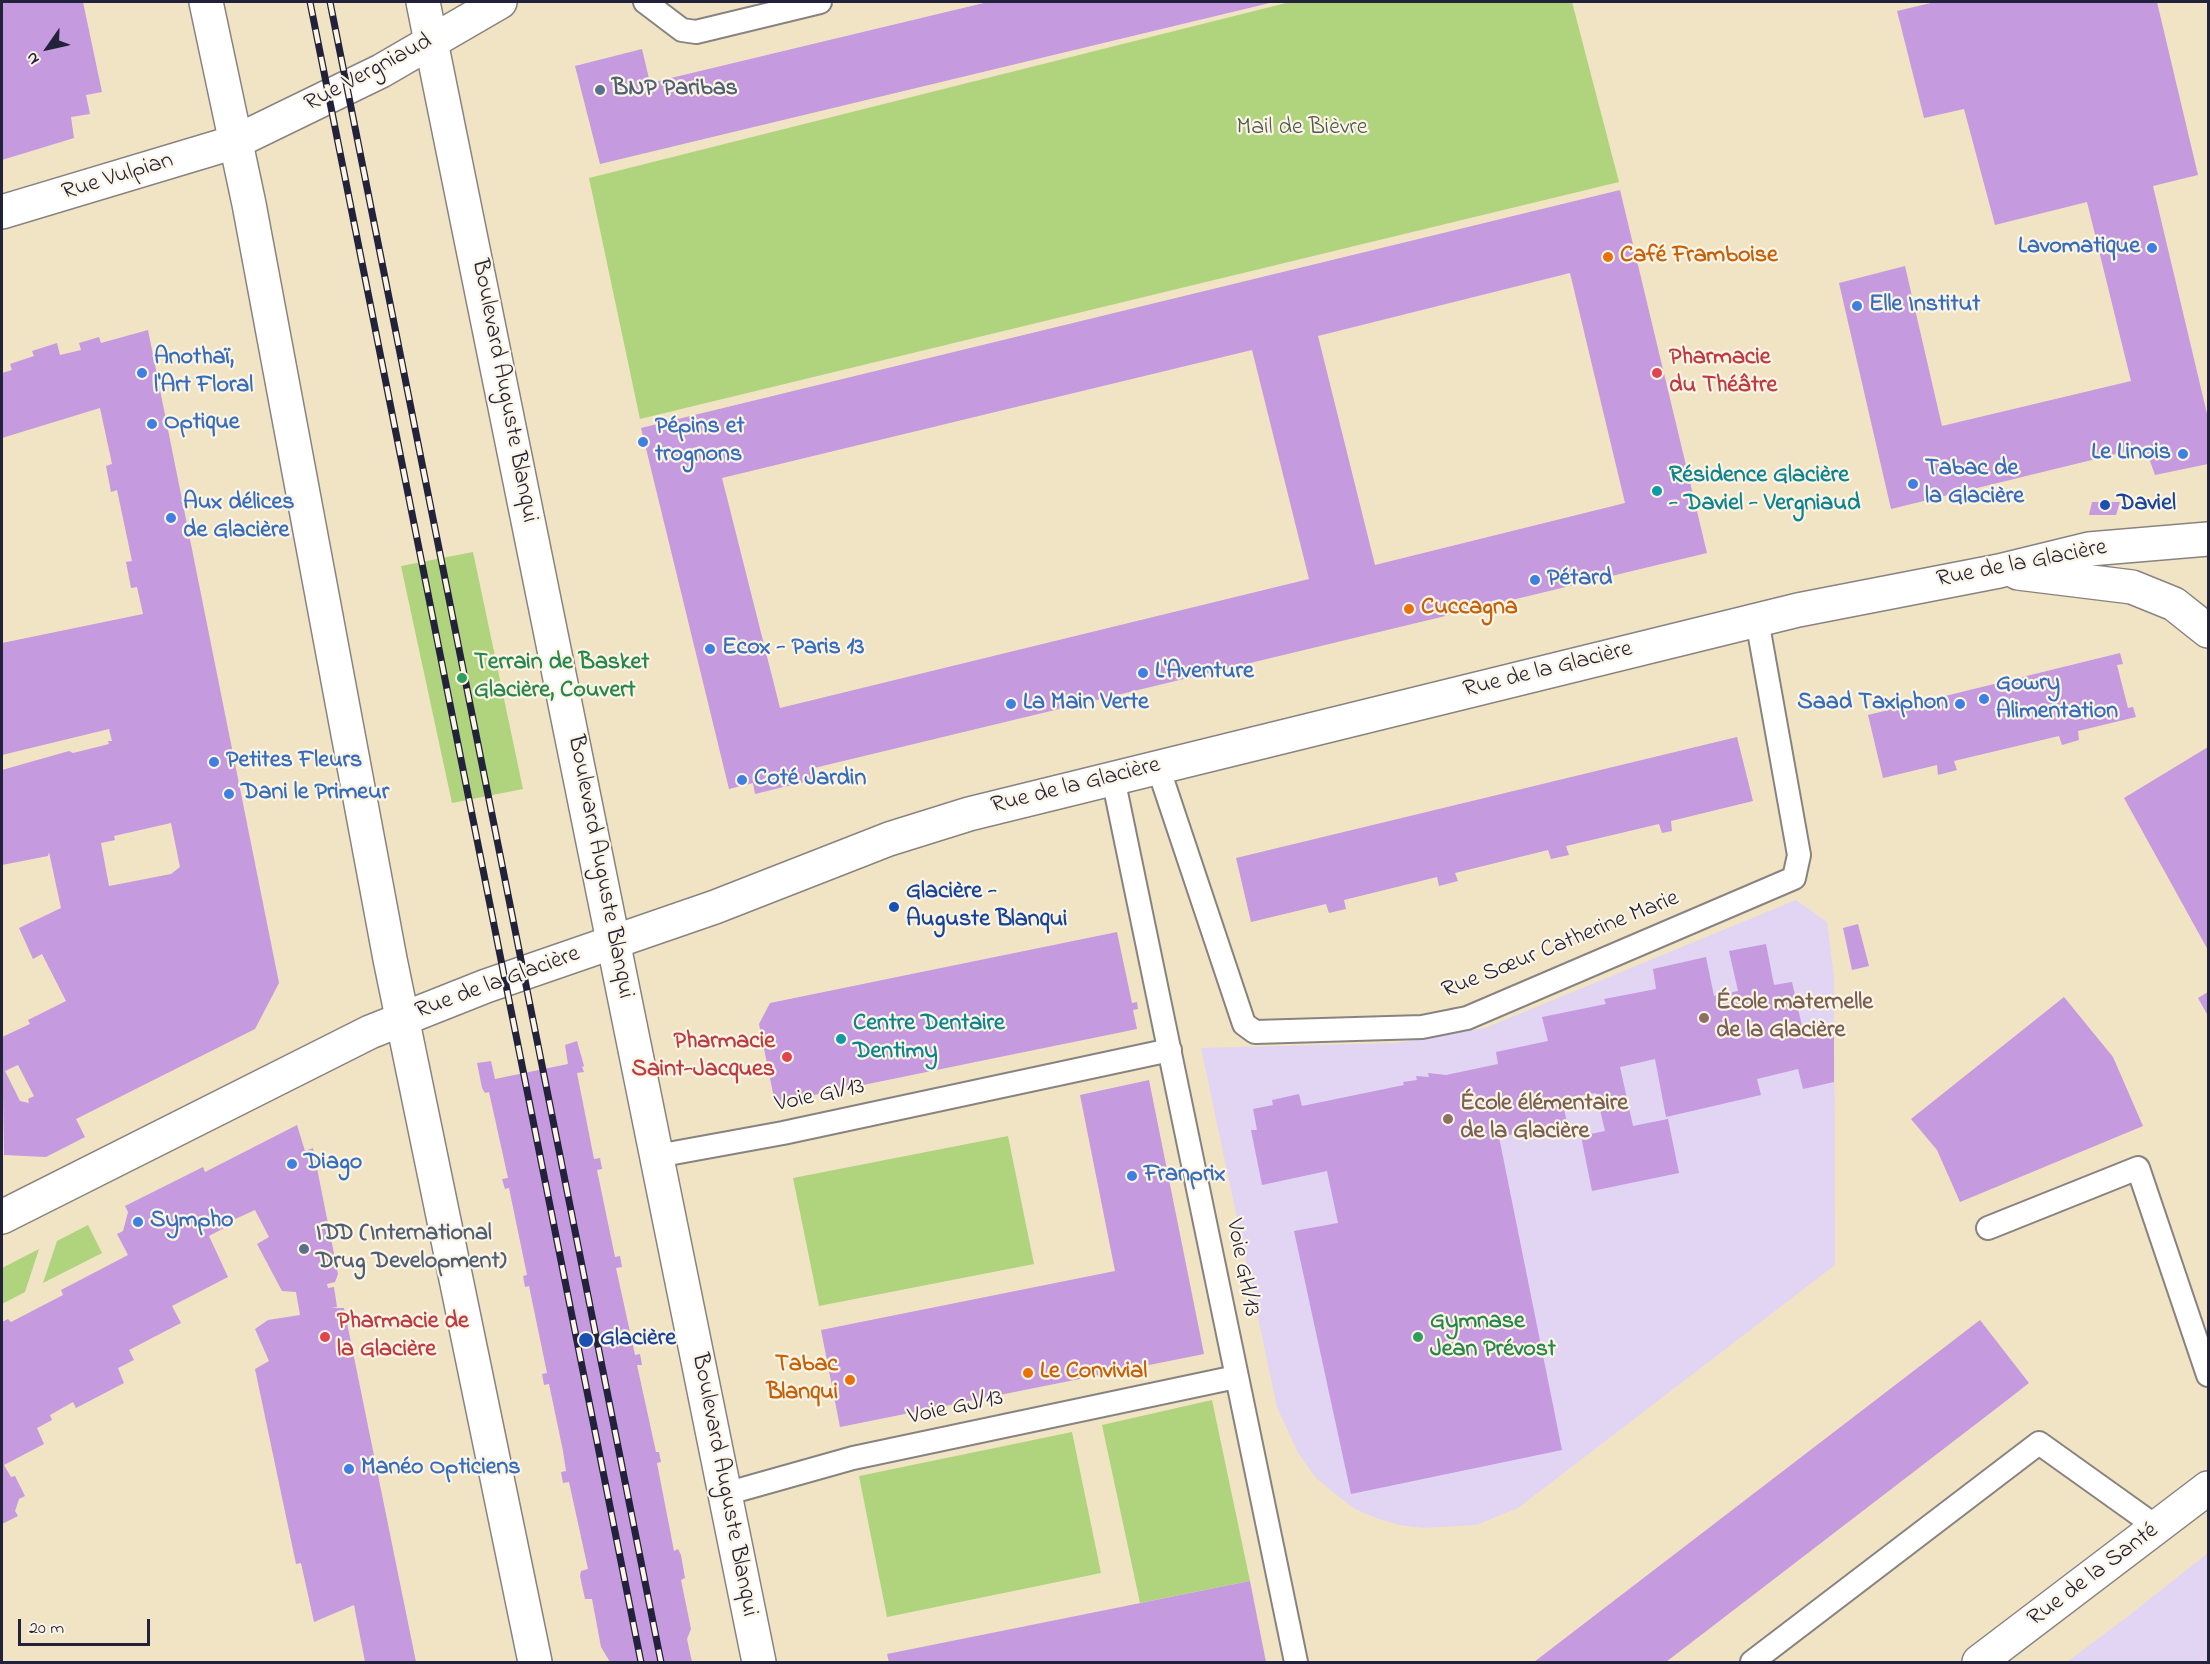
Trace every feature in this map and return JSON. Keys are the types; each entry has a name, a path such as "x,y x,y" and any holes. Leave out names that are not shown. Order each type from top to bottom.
{"street":[{"path":"206,2 251,215 403,1019 535,1662"},
{"name":"Boulevard Auguste Blanqui","path":"423,2 759,1662"},
{"name":"Rue Vergniaud","path":"235,142 381,71 500,2"},
{"name":"Rue Vulpian","path":"2,213 235,142"},
{"name":"Rue de la Glacière","path":"6,1210 335,1048 403,1019 486,986 715,907 889,839 969,814 1757,620 1999,571 2089,549 2208,539"},
{"path":"1999,571 2132,587 2174,604 2208,631"},
{"name":"Rue de la Santé","path":"1979,1662 2208,1488"}],"lane":[{"path":"645,2 682,30 696,32 820,2"},
{"name":"Rue Sœur Catherine Marie","path":"1158,766 1244,1024 1255,1032 1422,1027 1467,1018 1794,878 1799,855 1757,620"},
{"name":"Voie GH/13","path":"1113,778 1296,1662"},
{"name":"Voie GI/13","path":"657,1156 783,1133 1170,1050"},
{"path":"1988,1228 2138,1168 2208,1375"},
{"name":"Voie GJ/13","path":"726,1494 854,1458 1236,1377"},
{"path":"1752,1662 2039,1443 2158,1528"}],"shaded area":[{"path":"1796,900 1827,922 1834,976 1835,1265 1518,1508 1476,1525 1423,1528 1399,1525 1355,1509 1316,1478 1298,1453 1277,1407 1201,1048 1397,1043 1485,1028"},
{"path":"2208,1553 2208,1662 2067,1662 2127,1617"}],"green space":[{"name":"Mail de Bièvre","path":"1290,2 1572,2 1619,182 640,419 589,178"},
{"name":"Terrain de Basket Glacière, Couvert","path":"473,552 523,789 452,803 401,566"},
{"path":"1008,1136 1034,1264 819,1306 793,1178"},
{"path":"88,1225 102,1253 43,1283 57,1241"},
{"path":"39,1249 25,1292 2,1304 2,1268"},
{"path":"1212,1400 1250,1581 1140,1603 1102,1425"},
{"path":"1072,1432 1101,1573 887,1617 859,1476"}],"building":[{"path":"2,2 83,2 102,92 86,95 90,114 71,117 74,138 2,160"},
{"path":"988,2 1274,2 600,164 575,66 642,49 650,83"},
{"path":"1935,2 2157,2 2198,175 2153,186 2208,418 2208,464 2155,475 2145,447 1891,509 1839,283 1905,266 1942,426 2131,381 2087,202 1995,225 1964,109 1924,118 1897,11"},
{"name":"Résidence Glacière - Daviel - Vergniaud","path":"1620,190 1707,553 810,769 812,780 755,794 753,783 729,789 641,428","holes":["1570,273 1625,503 1375,565 1318,336","1252,350 1309,579 780,708 722,478"]},
{"path":"148,330 279,983 255,1029 76,1119 85,1137 46,1157 4,1155 2,1037 30,1024 28,1020 66,1001 42,954 33,959 19,928 61,908 49,852 48,856 2,865 2,770 69,751 73,753 109,744 108,741 112,741 109,729 2,755 2,643 143,614 137,587 131,588 126,562 132,561 117,490 111,492 106,466 112,464 100,408 2,438 2,373 12,370 10,364 34,356 32,351 57,343 60,355 81,350 79,343 99,337 101,343","holes":["171,823 180,867 171,874 109,886 101,843 115,840 114,836","18,1065 34,1096 28,1099 29,1103 20,1101 5,1071"]},
{"path":"2092,502 2120,502 2116,515 2089,515"},
{"path":"2120,653 2123,664 2117,665 2128,708 2133,707 2136,717 2078,731 2079,740 2062,745 2059,736 1954,761 1957,770 1938,775 1937,765 1883,778 1868,715"},
{"path":"1737,737 1753,801 1671,821 1672,831 1662,833 1659,824 1566,846 1569,855 1551,859 1548,850 1455,873 1458,881 1439,886 1437,877 1344,900 1346,909 1329,913 1326,904 1251,922 1236,858"},
{"path":"2208,747 2208,950 2124,798"},
{"path":"1858,924 1869,966 1852,970 1843,928"},
{"path":"1117,932 1132,1003 1137,1002 1138,1009 1133,1010 1137,1029 775,1103 759,1024 770,1003"},
{"path":"1766,944 1774,985 1792,982 1804,1035 1834,1028 1834,1082 1803,1089 1798,1069 1757,1079 1761,1095 1666,1117 1655,1059 1620,1067 1633,1126 1668,1119 1679,1173 1592,1191 1581,1136 1605,1131 1596,1093 1562,1099 1567,1123 1499,1137 1562,1450 1351,1494 1294,1231 1338,1223 1327,1171 1262,1185 1251,1130 1257,1130 1253,1109 1273,1105 1272,1100 1299,1094 1302,1106 1404,1085 1403,1082 1417,1080 1416,1076 1429,1077 1428,1073 1446,1075 1498,1064 1496,1052 1548,1041 1542,1017 1606,1004 1604,999 1656,989 1653,969 1706,957 1714,996 1738,991 1729,951"},
{"path":"2208,992 2208,1016 2198,998"},
{"path":"2064,997 2113,1057 2143,1126 1960,1202 1937,1150 1911,1119"},
{"name":"Glacière","path":"577,1041 584,1072 577,1073 594,1159 600,1158 602,1169 597,1170 615,1257 620,1256 622,1267 616,1268 635,1355 640,1354 642,1365 637,1365 656,1452 659,1452 661,1462 657,1463 674,1551 678,1549 681,1555 685,1578 681,1580 691,1629 687,1639 692,1662 610,1662 601,1647 592,1599 585,1599 580,1576 581,1571 588,1569 569,1482 563,1483 561,1472 566,1471 563,1451 549,1384 544,1385 542,1374 547,1373 529,1286 525,1287 523,1276 527,1275 509,1188 505,1189 502,1179 508,1178 489,1092 485,1093 482,1088 477,1063 491,1061 495,1079 568,1064 565,1045"},
{"path":"1149,1080 1204,1354 840,1427 821,1330 1115,1271 1080,1095"},
{"path":"297,1125 305,1151 313,1148 338,1274 335,1282 327,1284 328,1288 334,1287 337,1307 332,1308 344,1308 416,1662 365,1662 354,1605 314,1622 301,1563 296,1564 255,1369 269,1361 255,1329 268,1320 300,1315 296,1292 282,1291 257,1244 269,1237 255,1210 222,1225 224,1228 209,1236 228,1277 172,1306 181,1323 129,1350 134,1360 118,1368 124,1383 76,1408 73,1402 50,1415 52,1420 37,1428 44,1444 4,1465 11,1477 15,1476 25,1496 19,1499 15,1511 18,1516 2,1524 2,1322 8,1319 11,1322 63,1295 61,1290 128,1255 117,1234 123,1231 128,1212 125,1206 203,1167 205,1172"},
{"path":"1980,1320 2029,1383 1666,1662 1534,1662"},
{"path":"1250,1581 1266,1662 889,1662 887,1654"}],"railway":[{"path":"310,2 641,1662"},
{"path":"330,2 661,1662"}],"place":[{"name":"BNP Paribas","path":"600,90"},
{"name":"Lavomatique","path":"2152,248"},
{"name":"Café Framboise","path":"1608,257"},
{"name":"Elle Institut","path":"1857,306"},
{"name":"Anothaï, l'Art Floral","path":"142,373"},
{"name":"Pharmacie du Théâtre","path":"1657,373"},
{"name":"Optique","path":"152,424"},
{"name":"Pépins et trognons","path":"643,442"},
{"name":"Le Linois","path":"2183,454"},
{"name":"Tabac de la Glacière","path":"1913,484"},
{"name":"Résidence Glacière - Daviel - Vergniaud","path":"1657,491"},
{"name":"Daviel","path":"2105,505"},
{"name":"Aux délices de Glacière","path":"171,518"},
{"name":"Pétard","path":"1535,580"},
{"name":"Cuccagna","path":"1409,609"},
{"name":"Ecox - Paris 13","path":"710,649"},
{"name":"L'Aventure","path":"1143,673"},
{"name":"Terrain de Basket Glacière, Couvert","path":"462,678"},
{"name":"Gowry Alimentation","path":"1984,699"},
{"name":"La Main Verte","path":"1011,704"},
{"name":"Saad Taxiphon","path":"1960,704"},
{"name":"Petites Fleurs","path":"214,762"},
{"name":"Coté Jardin","path":"742,780"},
{"name":"Dani le Primeur","path":"229,794"},
{"name":"Glacière - Auguste Blanqui","path":"894,907"},
{"name":"École maternelle de la Glacière","path":"1704,1018"},
{"name":"Centre Dentaire Dentimy","path":"841,1039"},
{"name":"Pharmacie Saint-Jacques","path":"787,1057"},
{"name":"École élémentaire de la Glacière","path":"1448,1119"},
{"name":"Diago","path":"292,1164"},
{"name":"Franprix","path":"1132,1176"},
{"name":"Sympho","path":"138,1222"},
{"name":"IDD (International Drug Development)","path":"304,1249"},
{"name":"Pharmacie de la Glacière","path":"325,1337"},
{"name":"Gymnase Jean Prévost","path":"1418,1337"},
{"name":"Glacière","path":"586,1340"},
{"name":"Le Convivial","path":"1028,1373"},
{"name":"Tabac Blanqui","path":"850,1380"},
{"name":"Manéo Opticiens","path":"349,1469"}]}
